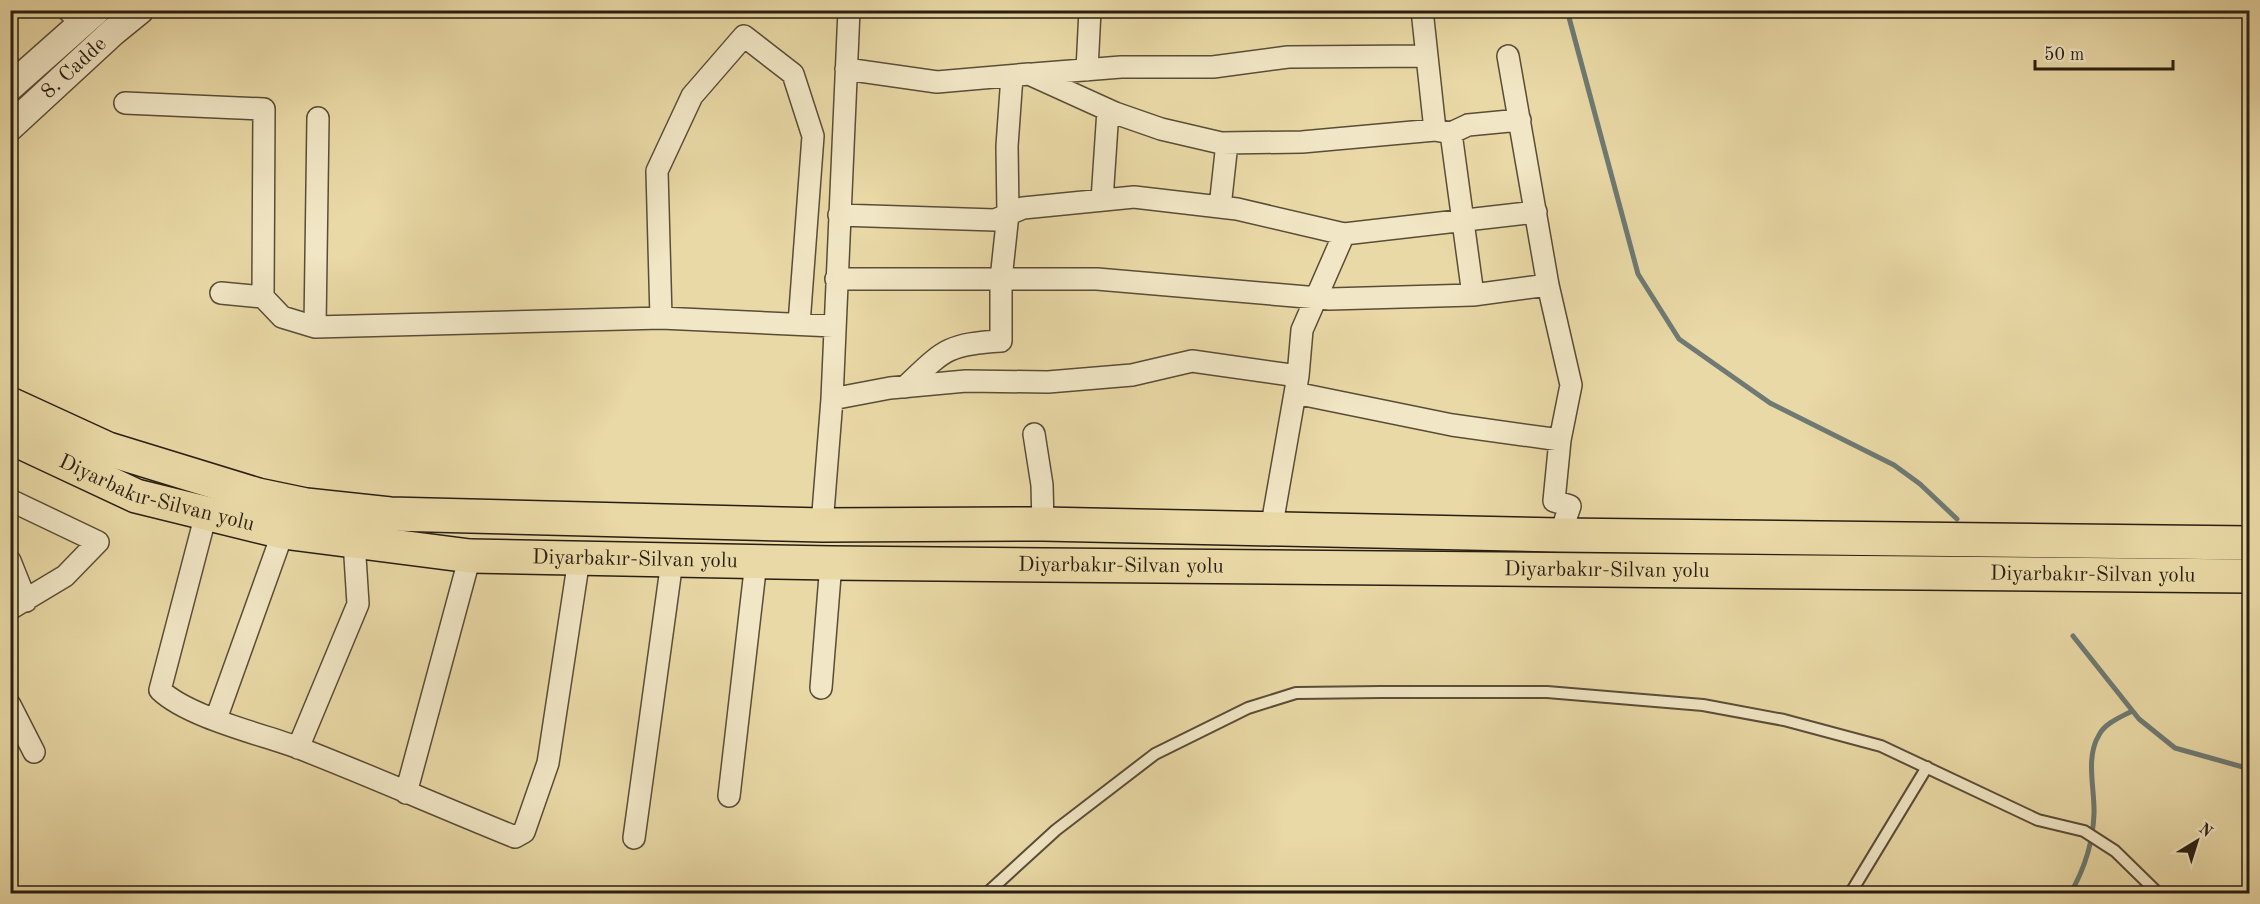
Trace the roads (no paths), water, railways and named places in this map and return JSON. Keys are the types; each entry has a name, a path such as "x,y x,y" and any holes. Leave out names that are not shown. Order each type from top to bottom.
{"highway":[{"name":"Diyarbakır-Silvan yolu","path":"10,404 108,449 258,495 306,505 390,514 822,525 1042,525 1560,535 2248,542"},
{"name":"Diyarbakır-Silvan yolu","path":"10,437 136,496 283,532 470,556 831,563 2250,576"}],"street":[{"name":"8. Cadde","path":"10,128 140,10"},
{"path":"822,525 832,399 833,326 849,10"},
{"path":"1087,70 1090,10"},
{"path":"1422,10 1427,56 1463,220 1473,295"},
{"name":"8. Cadde","path":"14,78 82,15"},
{"path":"661,318 657,171 692,96 744,36 793,74 813,136 799,324"},
{"path":"846,69 937,82 1121,67 1213,67 1288,57 1427,56"},
{"path":"1508,56 1548,285 1571,385 1560,440 1554,501 1570,506 1560,535"},
{"path":"1021,75 1161,129 1227,143 1302,142 1443,131 1468,124 1520,120"},
{"path":"905,387 939,354 964,343 1001,342 1001,279 1008,214 1007,146 1021,75"},
{"path":"125,103 264,109 263,297"},
{"path":"1102,200 1108,110"},
{"path":"315,327 318,118"},
{"path":"1220,207 1227,143"},
{"path":"839,215 995,220 1023,208 1134,197 1220,207 1344,234 1536,212"},
{"path":"1271,530 1297,385 1302,330 1344,234"},
{"path":"836,279 1097,279 1316,297 1473,295 1548,285"},
{"path":"221,293 263,297 282,317 315,327 661,318 833,326"},
{"path":"832,399 905,387 966,381 1048,382 1132,375 1192,361 1452,425 1560,440"},
{"path":"1034,434 1041,485 1042,525"},
{"path":"10,500 98,542 65,576 18,605 10,561"},
{"path":"206,514 160,690 170,700 298,748 515,837 524,832 548,763 579,558"},
{"path":"216,719 283,532"},
{"path":"298,748 358,604 354,541"},
{"path":"406,793 470,556"},
{"path":"634,838 672,561"},
{"path":"729,796 756,562"},
{"path":"821,688 831,563"},
{"path":"10,705 34,752"}],"lane":[{"path":"986,894 1056,830 1155,754 1248,708 1296,693 1547,692 1702,705 1784,720 1881,746 2038,820 2084,831 2115,851 2159,894"},
{"path":"1850,894 1927,767"}],"waterway":[{"path":"1567,10 1638,274 1679,339 1770,403 1894,465 1920,484 1957,519"},
{"path":"2073,636 2139,719 2175,748 2250,769"},
{"path":"2070,894 2080,875 2092,835 2094,814 2092,754 2095,744 2105,727 2132,711"}]}
